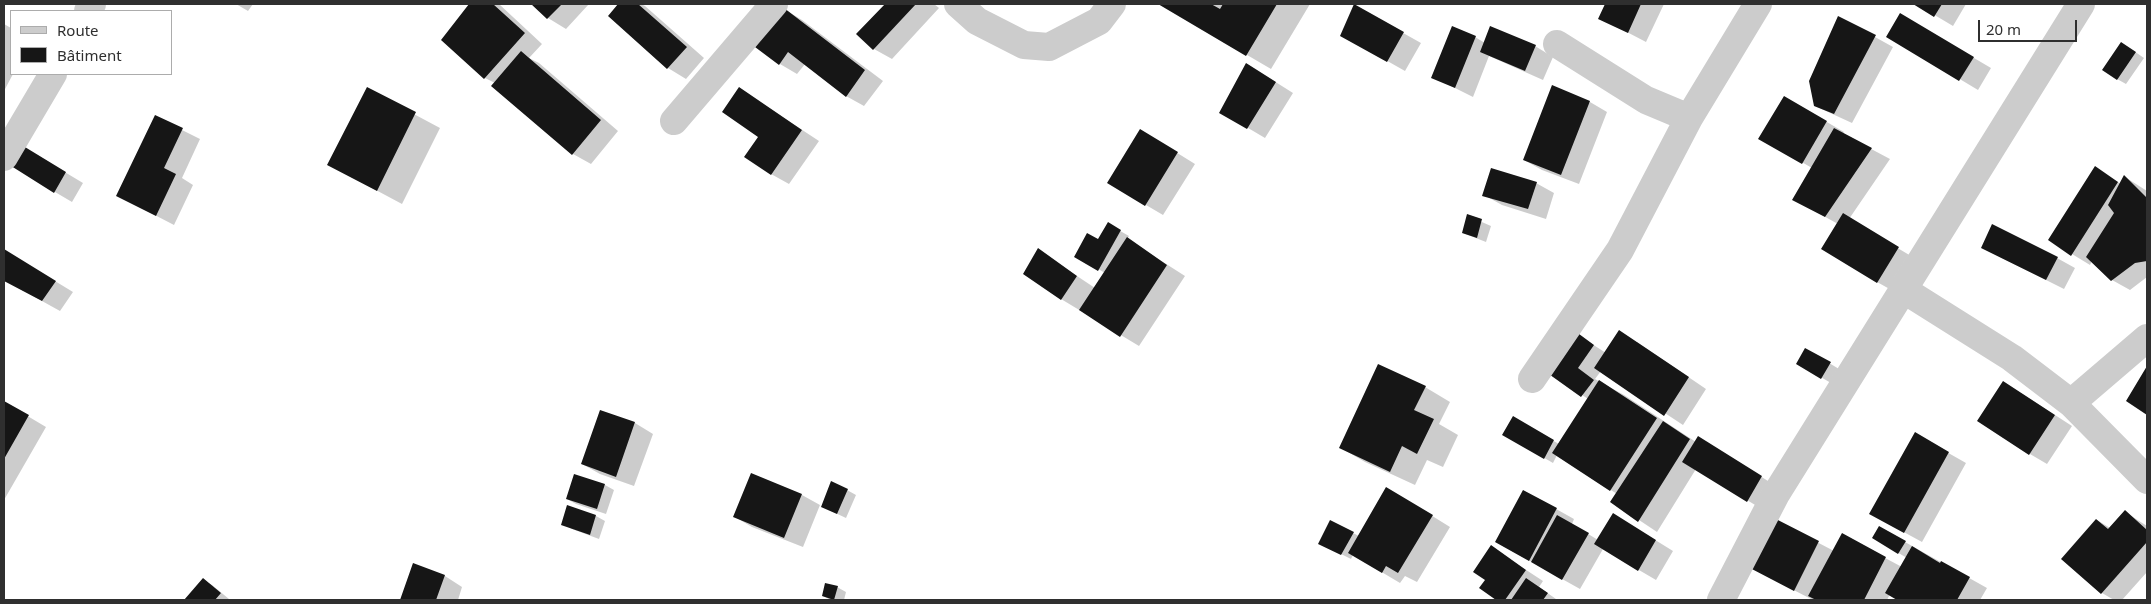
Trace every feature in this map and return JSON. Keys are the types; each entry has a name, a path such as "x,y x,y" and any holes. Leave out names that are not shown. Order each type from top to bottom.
{"street":[{"path":"674,122 774,4"},
{"path":"958,4 977,22 1024,45 1049,47 1099,21 1112,4"},
{"path":"1532,380 1620,250 1689,118 1758,4"},
{"path":"1721,600 1776,494 2081,4"},
{"path":"1557,44 1646,100 1689,118"},
{"path":"4,157 52,75"},
{"path":"1904,290 2012,358 2071,403 2147,480"},
{"path":"2071,403 2147,338"}],"building":[{"path":"469,4 493,4 525,33 484,79 441,40"},
{"path":"531,4 562,4 547,19"},
{"path":"618,4 638,4 687,47 667,69 608,16"},
{"path":"885,4 916,4 873,50 856,34"},
{"path":"1158,4 1211,4 1220,9 1223,4 1277,4 1246,56"},
{"path":"1354,4 1404,32 1387,62 1340,36"},
{"path":"1605,4 1641,4 1628,33 1598,19"},
{"path":"1913,4 1942,4 1934,17"},
{"path":"784,8 865,70 846,97 788,52 779,65 755,47"},
{"path":"1900,13 1974,57 1959,81 1886,37"},
{"path":"1838,16 1876,35 1834,114 1814,106 1809,81"},
{"path":"1452,26 1476,36 1455,88 1431,78"},
{"path":"1490,26 1536,45 1525,71 1480,52"},
{"path":"2121,42 2136,52 2117,80 2102,70"},
{"path":"521,51 601,120 572,155 491,86"},
{"path":"1246,63 1276,82 1247,129 1219,113"},
{"path":"1552,85 1590,101 1561,175 1523,160"},
{"path":"367,87 416,112 377,191 327,165"},
{"path":"739,87 802,130 771,175 744,157 758,137 722,112"},
{"path":"1784,96 1827,121 1802,164 1758,139"},
{"path":"155,115 183,128 164,168 176,174 156,216 116,196"},
{"path":"1834,128 1872,148 1825,217 1792,200"},
{"path":"1140,129 1178,152 1145,206 1107,183"},
{"path":"20,144 66,172 54,193 8,164"},
{"path":"2095,166 2118,182 2071,256 2048,240"},
{"path":"1491,168 1537,182 1528,209 1482,196"},
{"path":"2124,175 2147,198 2147,261 2135,263 2111,281 2086,257 2114,213 2108,205"},
{"path":"1843,213 1899,247 1877,283 1821,249"},
{"path":"1467,214 1482,219 1477,238 1462,233"},
{"path":"1108,222 1121,230 1098,271 1074,257 1087,233 1098,239"},
{"path":"1992,224 2058,257 2046,280 1981,248"},
{"path":"1127,237 1167,265 1120,337 1079,310"},
{"path":"1038,248 1077,276 1061,300 1023,274"},
{"path":"4,249 56,281 42,301 4,281"},
{"path":"1619,330 1689,377 1664,416 1594,368"},
{"path":"1575,331 1594,345 1578,368 1594,380 1581,397 1546,372"},
{"path":"1805,348 1831,362 1821,379 1796,364"},
{"path":"1378,364 1426,386 1414,410 1434,419 1417,454 1402,446 1390,472 1339,448"},
{"path":"2147,366 2147,415 2126,401"},
{"path":"1599,380 1657,418 1610,491 1552,453"},
{"path":"2003,381 2055,415 2029,455 1977,421"},
{"path":"4,401 29,415 4,459"},
{"path":"600,410 635,422 616,477 581,464"},
{"path":"1513,416 1554,440 1544,459 1502,435"},
{"path":"1663,421 1690,439 1638,522 1610,502"},
{"path":"1915,432 1949,452 1904,533 1869,514"},
{"path":"1698,436 1762,476 1747,502 1682,462"},
{"path":"751,473 802,494 784,538 733,517"},
{"path":"574,474 605,484 597,509 566,499"},
{"path":"831,481 848,489 837,514 821,507"},
{"path":"1386,487 1433,515 1398,573 1386,566 1382,573 1348,553"},
{"path":"1523,490 1557,508 1529,561 1495,542"},
{"path":"567,505 596,515 590,535 561,525"},
{"path":"2125,510 2147,530 2147,542 2101,594 2061,559 2096,519 2108,529"},
{"path":"1613,513 1656,540 1638,571 1594,544"},
{"path":"1557,515 1589,533 1562,580 1531,562"},
{"path":"1772,517 1819,541 1794,591 1748,567"},
{"path":"1330,520 1354,532 1341,555 1318,544"},
{"path":"1879,526 1906,541 1898,554 1872,538"},
{"path":"1842,533 1886,557 1864,600 1816,600 1808,596"},
{"path":"1491,545 1526,570 1505,600 1496,600 1479,588 1485,580 1473,572"},
{"path":"1912,546 1940,563 1941,561 1970,577 1957,600 1897,600 1885,593"},
{"path":"413,563 445,575 436,600 400,600"},
{"path":"203,578 221,593 215,600 184,600"},
{"path":"1526,578 1548,593 1543,600 1511,600"},
{"path":"825,583 838,586 834,600 822,596"}]}
